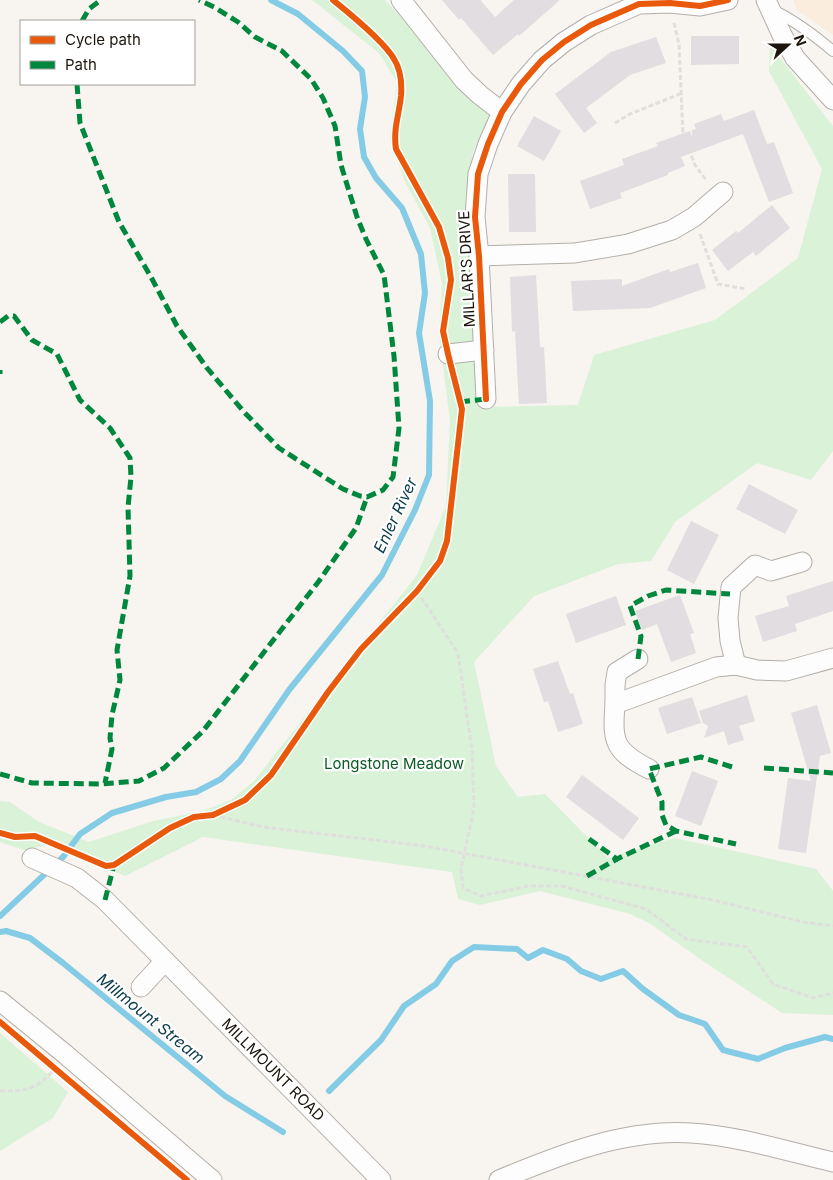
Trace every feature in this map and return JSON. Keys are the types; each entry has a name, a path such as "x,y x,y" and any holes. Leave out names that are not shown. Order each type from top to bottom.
{"street":[{"path":"401,0 464,80 502,112"},
{"name":"MILLAR'S DRIVE","path":"486,399 479,256 475,217 478,174 488,144 502,112 521,84 542,60 564,42 591,25 639,2 700,6 728,0"},
{"path":"768,4 795,58 833,100"},
{"path":"479,256 575,253 628,244 672,230 694,217 720,194"},
{"path":"448,354 484,350"},
{"path":"736,665 730,641 728,618 731,586 755,565 771,571 802,562"},
{"path":"615,704 716,667 736,665 757,670 786,671 833,658"},
{"path":"638,659 617,672 613,725 617,745 629,759 649,769"},
{"name":"MILLMOUNT ROAD","path":"32,858 77,878 105,900 381,1180"},
{"path":"141,987 165,961"},
{"path":"4,1004 212,1180"},
{"path":"499,1180 535,1165 592,1146 655,1134 689,1133 716,1136 763,1144 833,1162"}],"lane":[{"path":"768,4 807,30 833,51"}],"path":[{"path":"670,3 679,44 683,135 695,165 720,194"},
{"path":"615,122 680,94"},
{"path":"694,217 718,284 746,289"},
{"path":"410,597 423,583"},
{"path":"417,591 458,653 472,750 474,808 461,869 463,888 480,896 529,886 562,886 646,909 686,939 747,946 773,984 813,998 833,993"},
{"path":"213,816 221,812"},
{"path":"203,816 213,816 263,827 425,846 713,900 803,922 833,926"},
{"path":"49,1063 63,1074"},
{"path":"0,1091 22,1091 36,1086 56,1068"}],"shaded area":[{"path":"793,0 833,0 833,35 798,11"}],"green space":[{"name":"Longstone Meadow","path":"312,0 385,0 492,113 473,152 468,205 485,407 578,405 594,355 715,320 798,258 822,169 769,71 770,45 833,126 833,451 811,480 757,463 675,522 651,561 618,564 534,596 474,662 496,766 518,797 545,794 608,858 675,838 816,869 833,891 833,1015 782,1013 649,923 630,914 540,891 480,905 458,899 452,872 203,837 125,876 48,845 24,850 0,842 0,801 10,802 39,822 89,842 153,821 203,811 231,800 254,781 417,575 446,506 450,421 439,334 442,284 430,228 404,180 390,137 397,82 379,53"},
{"path":"0,1033 68,1092 53,1118 0,1151"}],"building":[{"path":"442,0 482,0 495,17 514,0 560,0 519,36 518,34 493,55 461,18 459,20"},
{"path":"691,36 739,36 739,64 691,65"},
{"path":"656,37 666,63 630,75 586,108 597,123 584,133 555,94 611,52"},
{"path":"754,110 767,144 774,142 793,193 769,202 743,134 681,157 685,166 668,173 668,175 620,193 622,198 590,209 580,181 624,165 622,159 658,146 656,143 690,131 692,137 692,130 696,129 694,124 721,114 724,121"},
{"path":"534,116 561,131 544,161 517,146"},
{"path":"508,174 535,174 536,232 509,232"},
{"path":"772,205 790,228 756,256 753,252 728,271 712,250 736,231 738,233"},
{"path":"698,263 706,288 650,308 573,311 571,281 622,279 622,286 669,269 670,272"},
{"path":"536,275 540,347 544,347 547,403 519,404 515,331 512,332 510,277"},
{"path":"749,484 798,510 785,534 736,509"},
{"path":"691,521 719,535 694,584 667,570"},
{"path":"833,581 833,611 795,624 797,631 763,642 755,616 789,606 786,596"},
{"path":"680,595 694,633 690,634 696,653 671,662 657,624 642,630 635,611"},
{"path":"616,596 626,625 576,643 566,614"},
{"path":"558,661 570,694 573,693 583,724 558,732 548,701 544,702 533,669"},
{"path":"747,695 755,721 739,726 744,740 728,745 724,731 704,738 708,726 703,723 699,711"},
{"path":"692,697 701,723 667,734 658,708"},
{"path":"817,705 831,753 820,756 806,853 778,849 788,778 811,781 791,713"},
{"path":"692,771 718,781 701,826 675,816"},
{"path":"582,775 639,818 623,840 566,797"}],"waterway":[{"name":"Enler River","path":"0,916 63,857 80,834 112,813 166,797 196,792 221,779 240,761 289,690 382,575 415,510 429,475 430,401 419,333 425,293 421,254 402,208 376,178 364,157 360,129 365,97 362,71 343,51 298,14 271,0"},
{"name":"Millmount Stream","path":"0,932 6,931 30,938 225,1096 283,1132"},
{"name":"Millmount Stream","path":"329,1091 381,1040 404,1006 436,984 452,961 474,947 517,949 528,958 543,950 567,959 581,971 601,979 623,971 643,989 679,1015 705,1024 723,1050 758,1059 785,1048 825,1037 833,1039"}],"marked path":[{"path":"83,20 89,9 101,0"},
{"path":"77,85 80,123 119,222 177,326 207,368 244,412 279,448 343,489 360,496 367,497 383,490 393,477 399,428 394,356 384,275 357,217 341,165 335,126 323,98 311,79 282,51 255,37 238,22 199,0"},
{"path":"0,322 8,316 14,316 32,340 57,354 80,400 110,428 130,458 131,477 128,507 130,576 117,650 120,680 112,715 110,738 112,749 105,783"},
{"path":"460,402 486,399"},
{"path":"0,774 32,783 100,784 139,781 164,768 203,731 319,581 356,528 367,497"},
{"path":"638,659 641,636 630,606 648,596 666,590 730,594"},
{"path":"732,767 701,757 649,769 662,802 662,815 666,825 676,831 736,844"},
{"path":"764,768 833,773"},
{"path":"589,839 617,859 676,831"},
{"path":"587,876 617,859"},
{"path":"105,900 114,865"}],"cycle path":[{"path":"0,833 15,837 35,836 106,866 114,865 170,828 194,817 213,815 245,800 271,775 328,692 361,649 417,591 440,561 447,541 462,409 443,331 451,280 448,258 439,227 396,149 396,128 401,96 400,72 396,63 375,36 333,0"},
{"path":"486,399 479,256 475,217 478,174 488,144 502,112 521,84 542,60 564,42 591,25 639,4 670,3 700,6 728,0"},
{"path":"0,1022 187,1180"}]}
